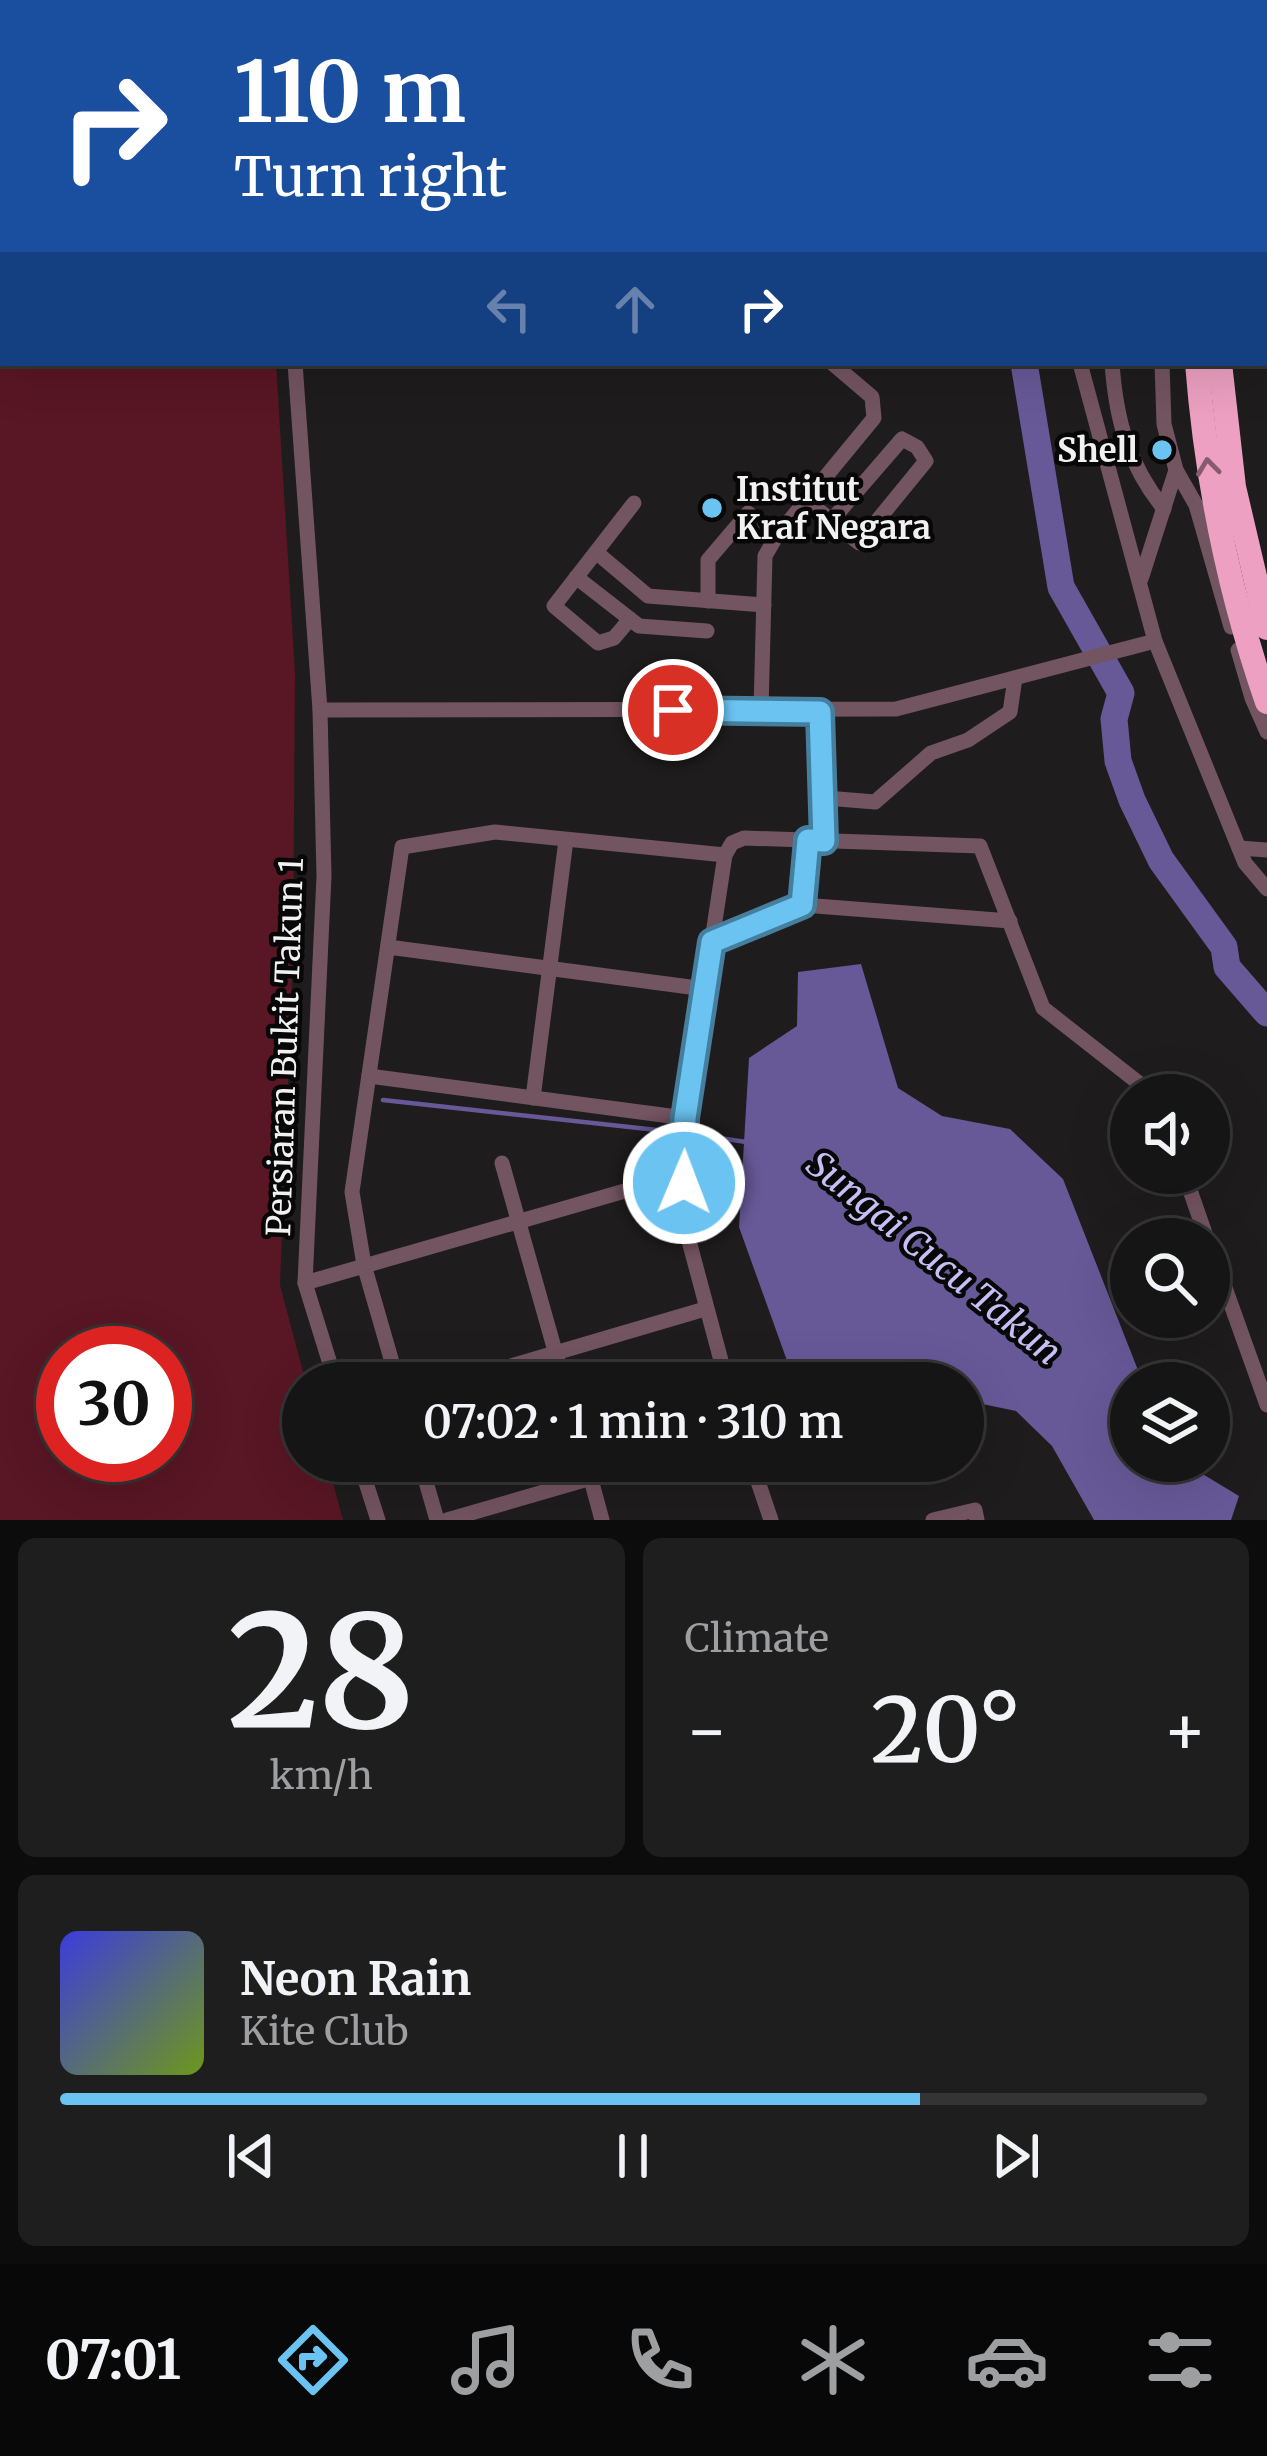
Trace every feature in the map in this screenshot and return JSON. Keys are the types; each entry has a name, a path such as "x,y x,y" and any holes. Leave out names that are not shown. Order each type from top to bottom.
{"highway":[{"path":"1197,366 1211,488 1235,599 1267,702"},
{"path":"1220,366 1234,487 1267,628"}],"street":[{"name":"Persiaran Bukit Takun 1","path":"295,366 320,710 324,876 305,1283 329,1362"},
{"path":"761,710 765,556 874,418 872,397 836,366"},
{"path":"1081,366 1155,641 1245,863 1267,890"},
{"path":"1112,366 1116,415 1145,485 1164,509"},
{"path":"1162,366 1164,424 1176,470 1196,505 1252,698 1267,732"},
{"path":"806,500 859,543 926,461 917,448 902,439 832,521"},
{"path":"1140,582 1176,470"},
{"path":"630,619 614,638 598,643 554,606 634,503"},
{"path":"709,601 709,560 748,513 776,537"},
{"path":"596,552 648,596 764,605"},
{"path":"576,577 639,626 706,631"},
{"path":"320,710 896,709 1155,641"},
{"path":"826,798 875,802 931,753 968,740 1010,712 1015,678"},
{"path":"802,905 826,798 820,712"},
{"path":"392,1362 364,1265 352,1192 402,847 495,832 725,855"},
{"path":"721,1362 681,1211 685,1118 725,855 732,843 744,838 980,846 1043,1008 1127,1074"},
{"path":"533,1098 566,840"},
{"path":"1239,848 1267,850"},
{"path":"712,942 802,905 1010,921"},
{"path":"388,947 705,989"},
{"path":"369,1076 685,1118"},
{"path":"502,1163 558,1362"},
{"path":"305,1283 656,1182 684,1183"},
{"path":"1230,1303 1267,1406"},
{"path":"525,1362 705,1309"},
{"path":"365,1482 377,1520"},
{"path":"426,1482 437,1520"},
{"path":"447,1520 554,1482"},
{"path":"591,1482 602,1520"},
{"path":"758,1482 770,1520"},
{"path":"933,1520 976,1515"}],"shaded area":[{"path":"0,366 276,366 295,673 293,957 280,1285 300,1362 282,1362 282,1482 333,1482 343,1520 0,1520"}],"water":[{"path":"861,964 898,1088 942,1116 1010,1129 1063,1179 1110,1299 1110,1338 1125,1338 1135,1362 1110,1362 1110,1482 1216,1482 1239,1496 1231,1520 1094,1520 1052,1446 1016,1411 984,1404 984,1362 787,1362 739,1227 749,1058 797,1026 798,972"}],"waterway":[{"path":"1024,366 1061,587 1121,693 1114,719 1118,761 1132,800 1161,860 1224,947 1227,967 1267,1013"},
{"name":"Sungai Cucu Takun","path":"383,1100 666,1131"},
{"name":"Sungai Cucu Takun","path":"693,1134 746,1142"}],"place":[{"name":"Shell","path":"1162,450"},
{"name":"Institut Kraf Negara","path":"712,508"}],"route":[{"path":"673,710 820,712 826,798 824,841 808,840 802,905 712,942 685,1118 684,1183"}]}
